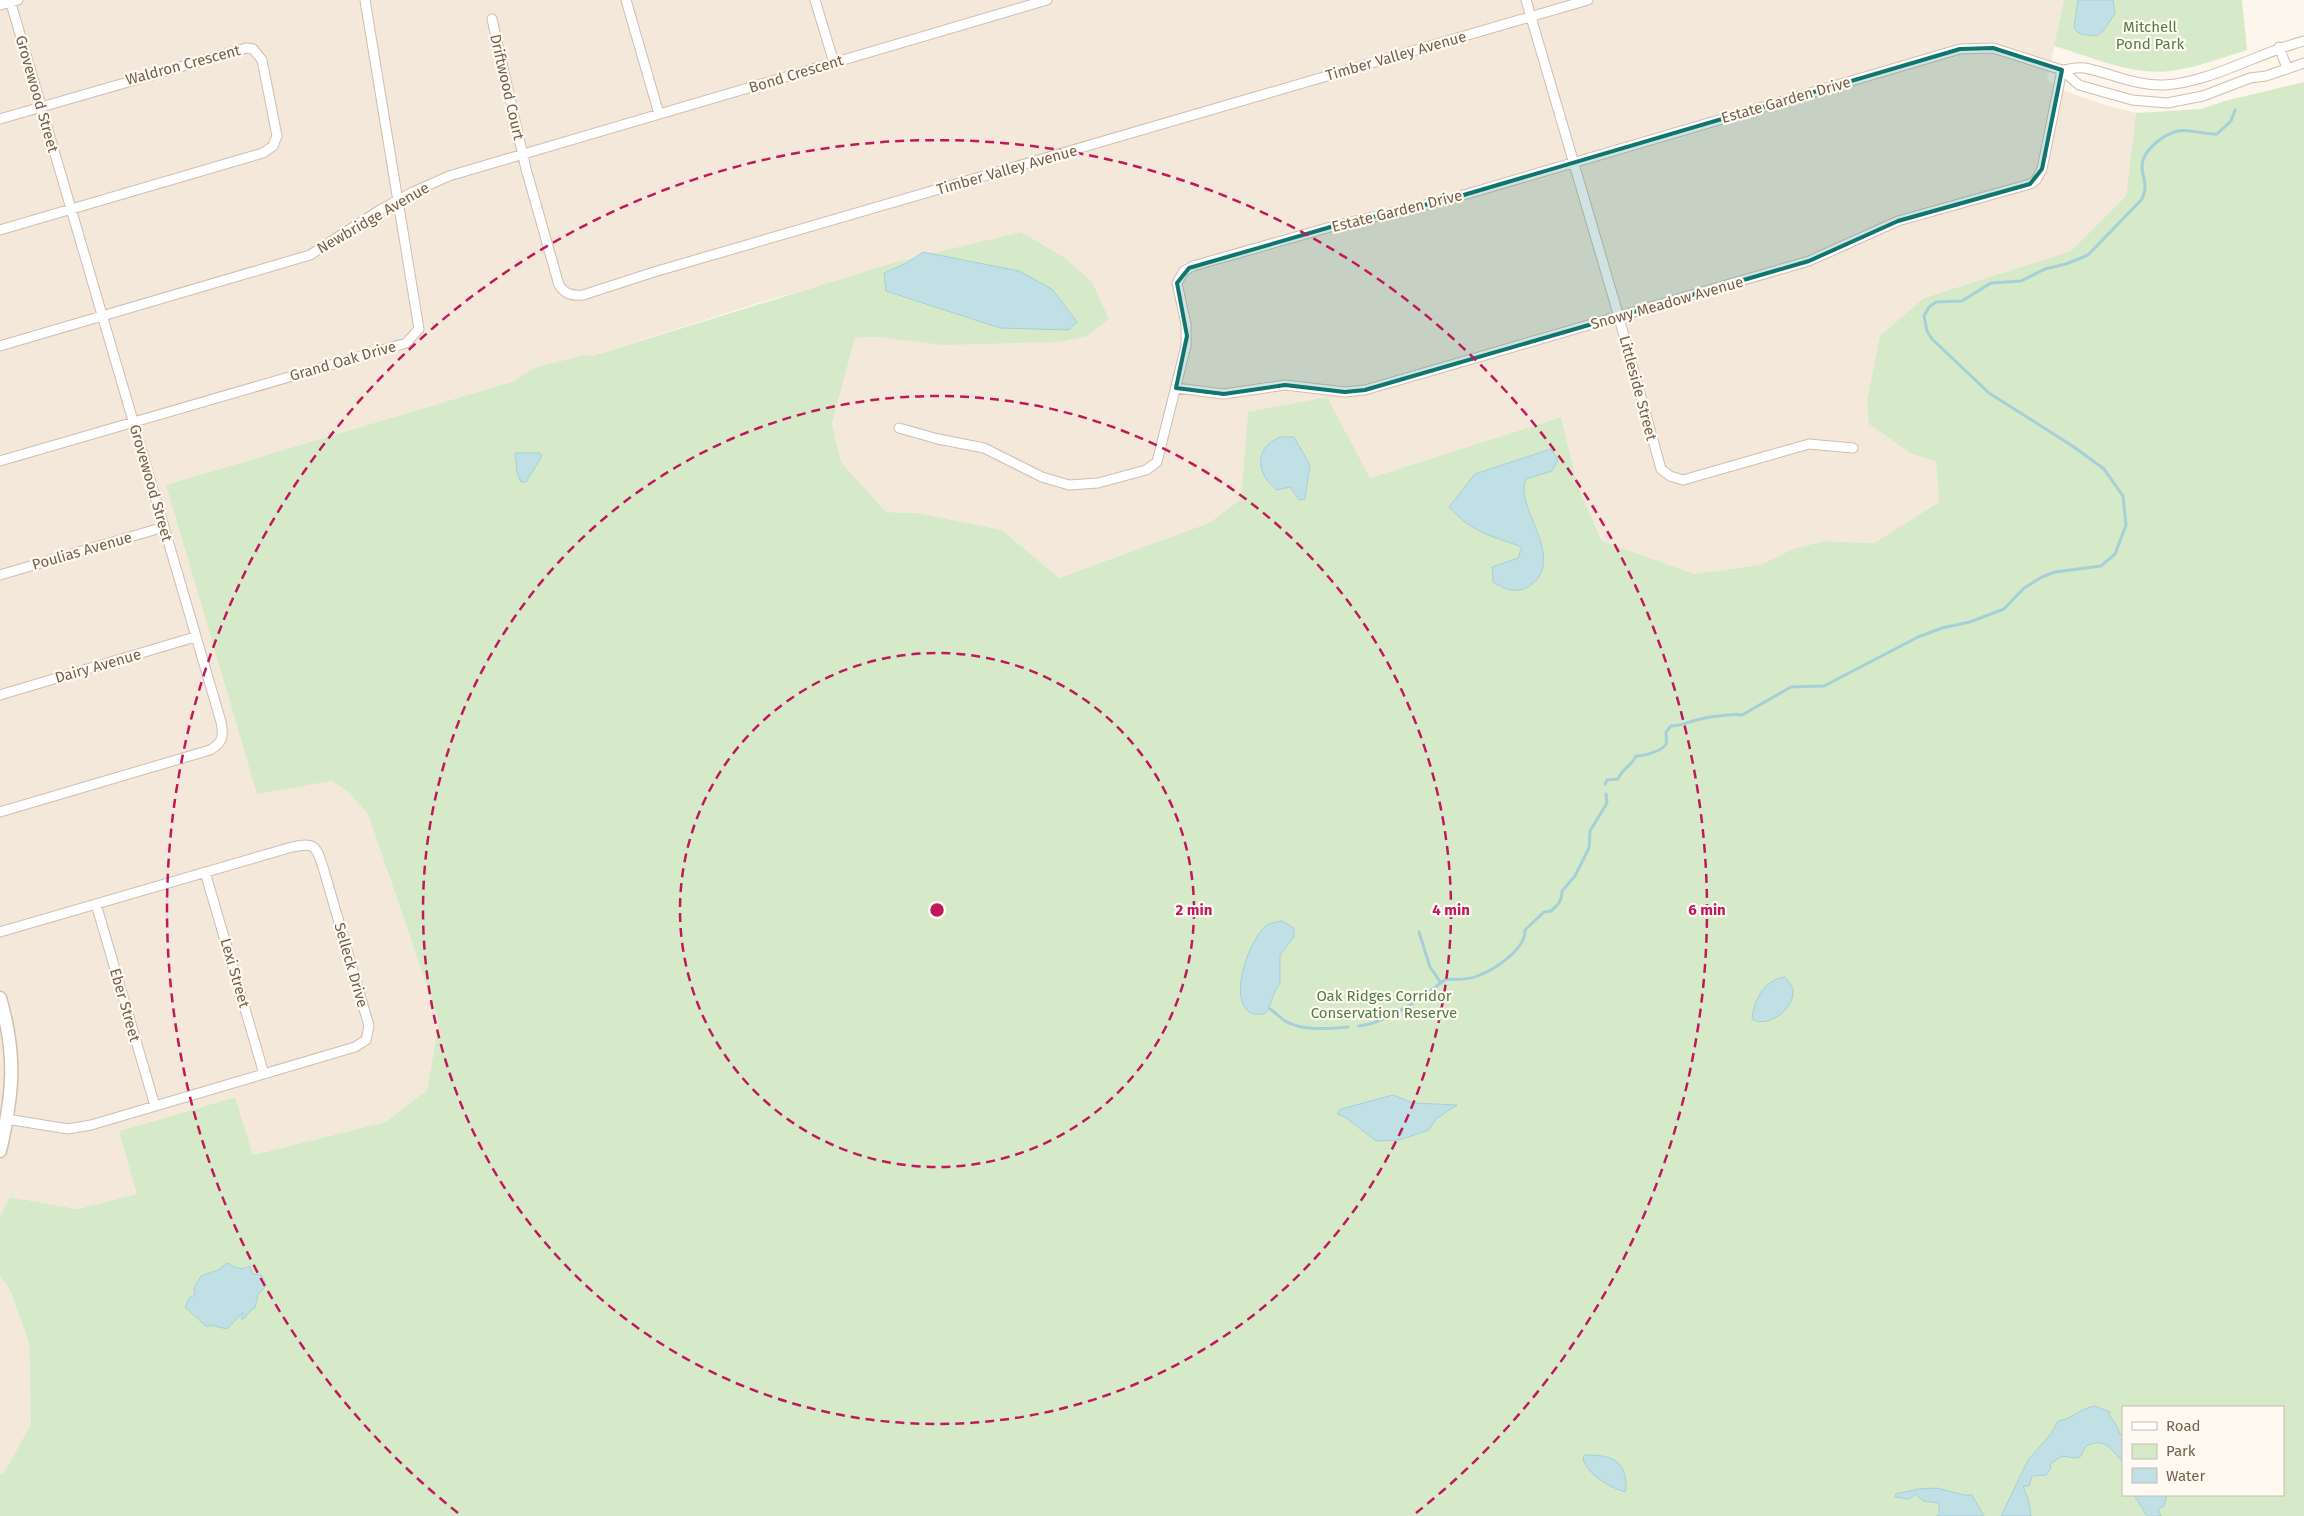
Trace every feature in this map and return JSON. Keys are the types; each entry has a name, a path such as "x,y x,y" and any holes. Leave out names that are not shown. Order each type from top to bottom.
{"street":[{"name":"Grand Oak Drive","path":"0,461 406,343 419,329 365,0"},
{"path":"626,0 659,114"},
{"path":"815,0 834,63"},
{"name":"Bond Crescent","path":"659,114 1047,0"},
{"name":"Littleside Street","path":"1526,0 1619,317 1661,469 1670,476 1683,480 1809,444 1853,448"},
{"name":"Timber Valley Avenue","path":"523,154 559,284 568,294 583,295 654,272 1588,0"},
{"path":"0,5 13,1"},
{"name":"Grovewood Street","path":"0,812 203,752 220,744 224,736 40,106 13,1"},
{"name":"Driftwood Court","path":"492,19 523,154"},
{"name":"Estate Garden Drive","path":"899,428 938,439 984,448 1055,482 1069,485 1090,484 1146,470 1157,462 1176,388 1187,336 1185,316 1177,282 1181,275 1189,268 1334,226 1450,199 1960,49 1993,48 2062,70 2084,68 2135,83 2166,85 2196,79 2279,47 2304,41"},
{"path":"2279,47 2287,68"},
{"name":"Waldron Crescent","path":"0,119 238,48 253,49 262,60 277,136 269,150 0,230"},
{"name":"Estate Garden Drive","path":"2062,70 2078,85 2132,100 2167,103 2203,96 2250,78 2266,76 2304,63"},
{"name":"Snowy Meadow Avenue","path":"1176,388 1224,394 1285,385 1345,392 1365,390 1809,262 1898,221 2034,182 2042,169 2062,70"},
{"name":"Newbridge Avenue","path":"0,346 310,255 398,200 449,176 659,114"},
{"name":"Poulias Avenue","path":"0,575 164,527"},
{"name":"Dairy Avenue","path":"0,695 195,637"},
{"name":"Selleck Drive","path":"0,932 205,872 306,844 313,845 318,851 323,867 369,1026 366,1040 355,1047 91,1125 68,1129 7,1119"},
{"name":"Lexi Street","path":"205,872 264,1074"},
{"name":"Eber Street","path":"96,904 155,1106"},
{"path":"0,998 11,1049 11,1088 0,1152"}],"highlighted area":[{"path":"1993,48 2062,70 2042,169 2030,184 1898,221 1809,261 1365,390 1345,392 1285,385 1224,394 1176,388 1187,336 1177,283 1189,268 1334,226 1450,199 1960,49"}],"shaded area":[{"path":"0,0 2064,0 2047,80 2067,92 2136,113 2126,196 2071,251 1924,298 1912,454 1936,462 1939,502 1874,543 1824,541 1793,549 1760,565 1695,574 1602,541 1578,487 1561,417 1370,478 1248,412 1241,499 1209,523 1059,578 1002,530 917,513 886,512 841,462 832,424 855,338 877,337 819,286 758,303 498,386 166,485 257,793 332,781 349,793 368,814 439,1022 427,1090 387,1122 252,1155 234,1097 132,1127 119,1131 138,1194 78,1209 11,1197 0,1216"},
{"path":"0,1276 10,1290 29,1343 31,1424 4,1474 0,1475"}],"green space":[{"name":"Mitchell Pond Park","path":"2064,0 2242,0 2247,50 2204,64 2162,72 2130,69 2114,65 2054,46"},
{"name":"Oak Ridges Corridor Conservation Reserve","path":"2304,82 2304,1516 0,1516 0,1475 4,1473 31,1424 29,1343 10,1290 0,1276 0,1216 10,1197 78,1209 137,1194 119,1131 235,1097 253,1155 386,1122 427,1090 439,1022 368,814 349,793 332,781 257,794 166,485 514,381 536,367 586,355 592,356 893,263 1021,232 1065,258 1092,282 1109,319 1087,336 1058,342 944,345 877,337 855,338 832,424 841,462 886,512 917,513 1002,530 1059,578 1209,523 1241,499 1248,412 1327,397 1370,478 1561,417 1578,487 1602,541 1695,574 1760,565 1793,549 1824,541 1874,543 1939,502 1936,462 1912,454 1869,424 1867,400 1880,336 1924,298 2071,251 2126,196 2136,113 2201,109 2225,101"}],"water":[{"path":"2078,0 2113,0 2115,13 2104,30 2097,36 2080,34 2074,27"},
{"path":"923,252 1019,271 1052,289 1077,322 1069,330 1000,328 886,291 884,273 905,264"},
{"path":"1280,437 1294,437 1310,465 1305,499 1299,500 1290,487 1277,490 1265,477 1260,462 1262,454 1271,442"},
{"path":"1551,449 1558,460 1552,471 1526,479 1524,489 1526,502 1540,541 1543,566 1538,577 1528,587 1519,590 1506,589 1493,582 1492,567 1518,558 1522,547 1483,533 1466,523 1449,507 1475,474"},
{"path":"515,453 540,453 542,456 526,482 521,482 517,473"},
{"path":"1282,921 1294,928 1294,937 1280,955 1280,984 1267,1011 1264,1014 1252,1014 1243,1004 1241,994 1241,981 1248,954 1260,932 1267,925"},
{"path":"1785,977 1793,990 1790,1004 1773,1019 1758,1021 1752,1019 1755,1004 1762,991 1772,982"},
{"path":"1393,1095 1413,1103 1457,1105 1436,1119 1429,1130 1399,1140 1376,1141 1345,1117 1337,1114 1341,1109"},
{"path":"227,1263 238,1268 250,1266 252,1274 261,1275 265,1281 265,1287 258,1294 255,1308 244,1319 241,1319 243,1312 227,1329 210,1325 207,1327 185,1307 189,1298 195,1295 194,1288 201,1276 218,1270"},
{"path":"2095,1406 2110,1412 2109,1415 2122,1435 2122,1461 2108,1446 2099,1443 2086,1446 2080,1457 2062,1456 2050,1464 2051,1468 2046,1475 2032,1476 2029,1486 2023,1486 2029,1502 2031,1516 2001,1516 2028,1460 2051,1434 2058,1421"},
{"path":"1584,1455 1604,1456 1620,1465 1625,1477 1625,1492 1606,1484 1594,1475 1583,1459"},
{"path":"1937,1488 1964,1495 1972,1495 1984,1516 1936,1516 1939,1515 1939,1503 1923,1501 1916,1494 1909,1499 1895,1497 1896,1494 1918,1489"},
{"path":"2135,1496 2167,1496 2164,1506 2158,1509 2161,1516 2147,1516"}],"waterway":[{"path":"1605,784 1607,780 1618,779 1636,756 1652,753 1664,747 1666,732 1671,726 1716,716 1742,715 1791,687 1824,686 1918,637 1942,628 1970,622 2004,609 2024,588 2042,577 2055,572 2101,566 2115,554 2126,525 2123,496 2104,469 2074,447 1989,393 1932,339 1927,331 1924,316 1929,307 1936,302 1962,301 1991,283 2021,281 2045,269 2066,264 2088,255 2142,199 2145,186 2142,165 2143,159 2150,148 2167,135 2182,130 2217,134 2231,121 2235,110"},
{"path":"1359,1026 1393,1015 1446,979 1454,980 1476,977 1494,968 1515,951 1524,937 1525,930 1544,912 1551,911 1558,905 1562,891 1575,876 1589,848 1590,831 1607,803 1606,794"},
{"path":"1419,932 1430,967 1441,983"},
{"path":"1270,1009 1285,1021 1307,1028 1348,1027"}]}
